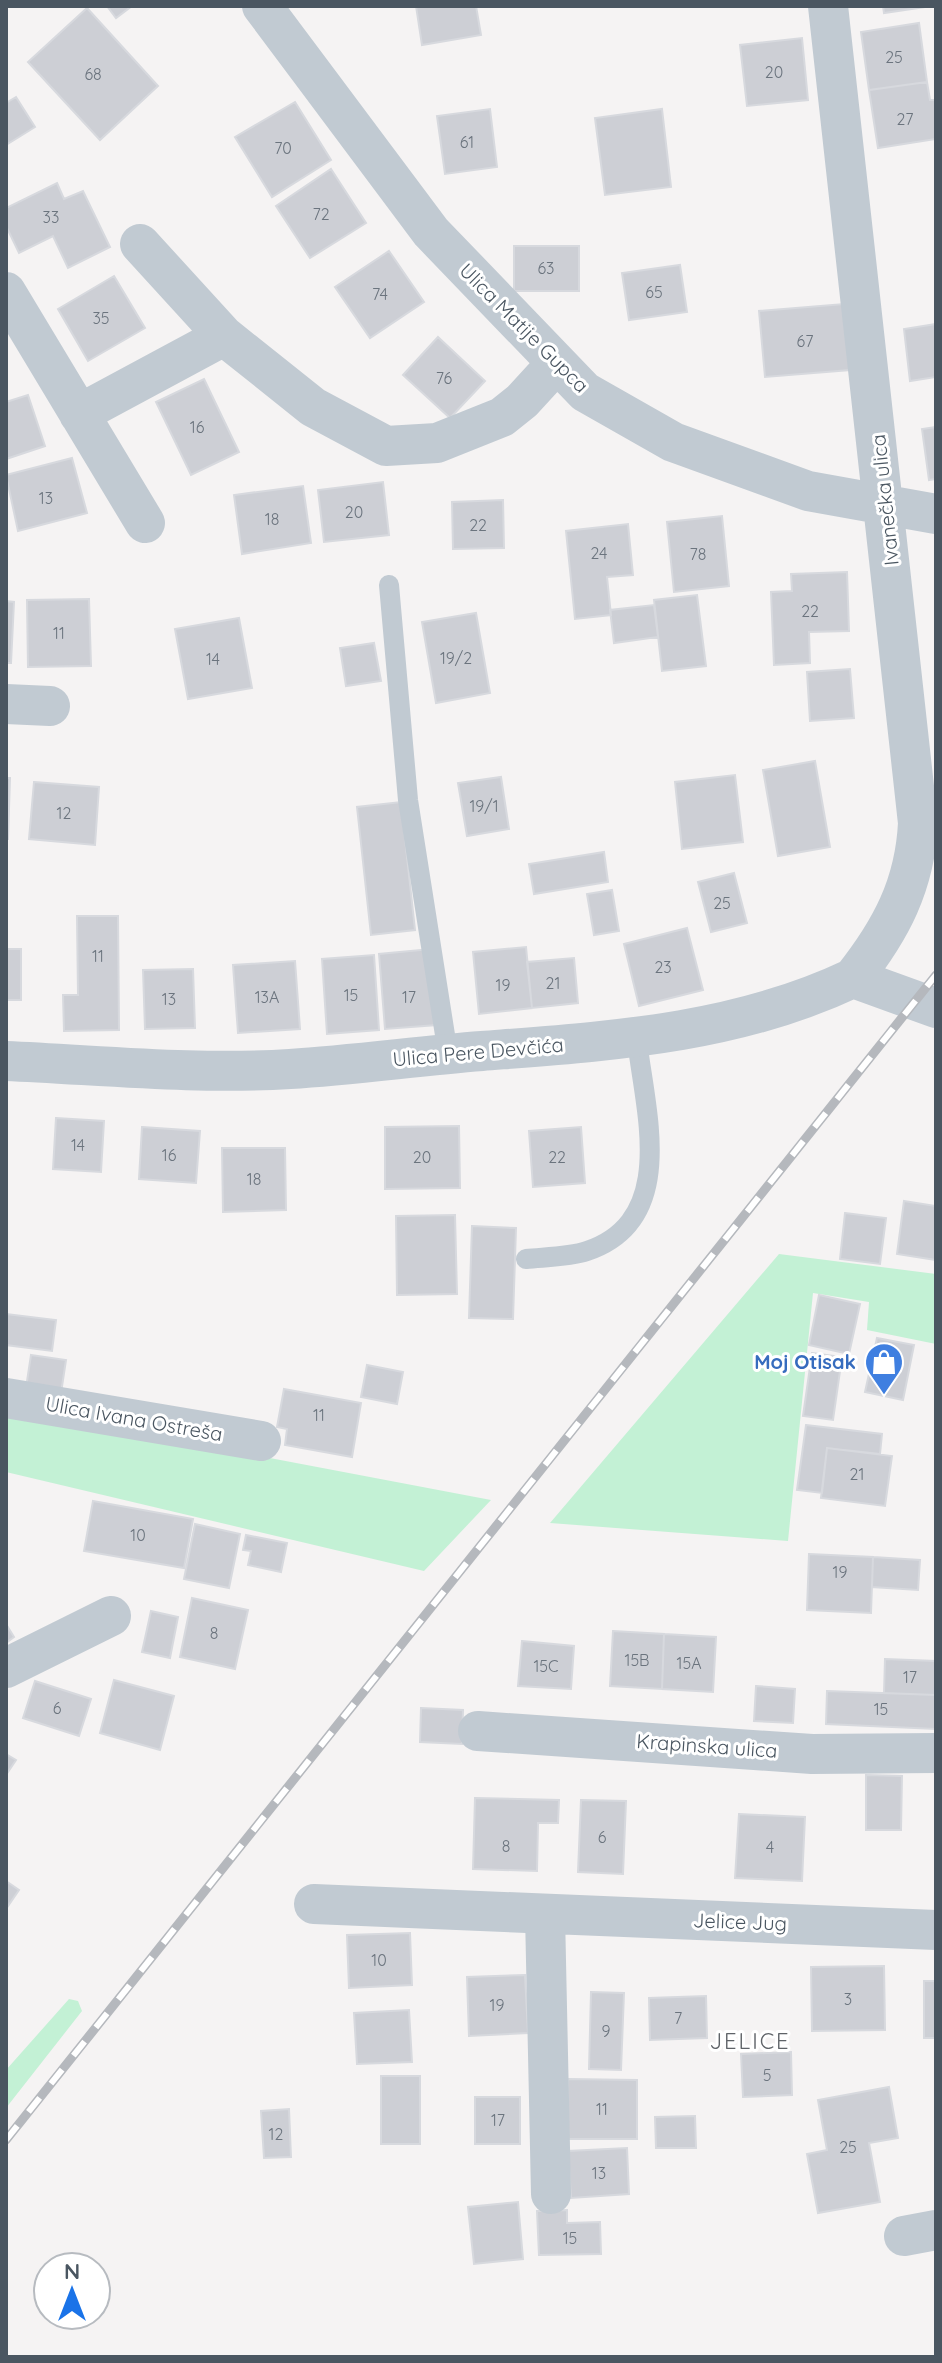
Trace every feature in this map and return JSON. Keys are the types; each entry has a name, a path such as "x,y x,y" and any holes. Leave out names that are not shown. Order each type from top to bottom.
{"street":[{"name":"Ulica Matije Gupca","path":"262,6 431,232 555,365 585,392 673,442 808,491 885,502 936,514"},
{"name":"Ivanečka ulica","path":"828,6 912,752 917,847 902,903 883,940 853,978"},
{"path":"140,244 224,336 313,407 386,446 437,443 502,417 555,365"},
{"path":"6,292 145,523"},
{"path":"79,414 224,336"},
{"path":"6,704 50,706"},
{"path":"853,978 936,1008"},
{"name":"Ulica Pere Devčića","path":"6,1061 203,1070 289,1069 637,1040 749,1017 810,999 853,978"},
{"name":"Ulica Ivana Ostreša","path":"6,1398 261,1441"},
{"path":"6,1668 111,1616"},
{"name":"Krapinska ulica","path":"478,1731 812,1754 936,1753"},
{"name":"Jelice Jug","path":"314,1904 936,1930"},
{"path":"545,1914 551,2194"}],"lane":[{"path":"389,585 408,800 448,1054"},
{"path":"526,1259 587,1251 621,1232 639,1209 651,1178 650,1144 637,1040"}],"green space":[{"path":"779,1254 936,1274 936,1344 867,1330 869,1302 813,1293 788,1541 550,1523"},
{"path":"6,1408 491,1500 424,1571 6,1472"},
{"path":"69,1999 78,2001 82,2011 6,2108 6,2070"}],"building":[{"path":"107,6 132,6 116,18"},
{"path":"416,6 476,6 481,35 422,45"},
{"path":"883,6 926,6 926,7 884,13"},
{"path":"87,8 158,86 100,140 28,62"},
{"path":"919,23 927,82 869,90 861,32"},
{"path":"802,38 808,100 747,106 740,45"},
{"path":"927,82 930,100 936,100 936,139 878,148 869,90"},
{"path":"16,97 35,127 6,145 6,103"},
{"path":"295,102 331,160 272,197 235,137"},
{"path":"490,109 497,167 445,174 437,116"},
{"path":"662,109 671,187 605,195 595,118"},
{"path":"331,169 366,223 310,258 276,206"},
{"path":"57,183 64,199 83,191 110,247 68,268 53,236 19,253 6,226 6,208"},
{"path":"514,246 579,246 579,291 514,291"},
{"path":"389,251 424,302 370,338 335,287"},
{"path":"680,265 687,312 629,320 622,273"},
{"path":"114,276 145,328 88,361 58,309"},
{"path":"844,304 850,370 765,377 759,311"},
{"path":"936,324 936,377 910,381 904,329"},
{"path":"438,337 485,381 450,418 403,375"},
{"path":"204,379 239,452 191,475 156,402"},
{"path":"28,395 45,446 6,459 6,402"},
{"path":"936,427 936,479 929,480 922,429"},
{"path":"72,458 87,513 18,531 6,475"},
{"path":"383,482 389,535 324,542 318,490"},
{"path":"303,486 311,543 242,554 234,495"},
{"path":"503,500 504,548 453,549 452,502"},
{"path":"722,516 729,586 674,592 667,522"},
{"path":"628,524 633,575 607,577 611,615 575,619 566,531"},
{"path":"847,572 849,631 809,632 810,663 774,665 771,592 792,591 791,574"},
{"path":"697,595 706,666 662,671 654,600"},
{"path":"89,599 91,666 28,667 27,600"},
{"path":"6,601 14,602 11,663 6,663"},
{"path":"654,605 658,637 614,643 610,610"},
{"path":"476,613 490,693 436,703 422,622"},
{"path":"239,618 252,688 188,699 175,629"},
{"path":"374,643 381,681 346,686 340,648"},
{"path":"850,669 854,718 810,721 807,672"},
{"path":"815,761 830,847 778,856 763,770"},
{"path":"735,775 743,842 682,849 675,782"},
{"path":"501,777 509,829 467,836 458,783"},
{"path":"6,778 10,778 8,839 6,839"},
{"path":"34,782 99,787 95,845 29,839"},
{"path":"401,802 415,930 371,935 357,807"},
{"path":"604,852 608,882 534,894 529,864"},
{"path":"734,873 747,923 711,932 698,882"},
{"path":"612,890 619,931 594,935 587,894"},
{"path":"77,916 118,916 119,1030 64,1031 63,995 78,995"},
{"path":"687,928 703,990 639,1006 624,944"},
{"path":"526,947 532,1008 479,1014 473,952"},
{"path":"6,949 21,949 21,1000 6,1000"},
{"path":"431,949 437,1025 385,1029 379,954"},
{"path":"374,955 379,1030 327,1034 322,959"},
{"path":"574,958 578,1003 532,1008 527,962"},
{"path":"295,961 300,1029 238,1033 233,965"},
{"path":"193,969 195,1028 145,1029 143,970"},
{"path":"56,1118 104,1121 101,1172 53,1169"},
{"path":"459,1126 460,1188 385,1189 385,1127"},
{"path":"142,1127 200,1131 196,1183 139,1179"},
{"path":"581,1127 585,1183 533,1187 529,1131"},
{"path":"222,1148 285,1148 286,1210 223,1212"},
{"path":"904,1201 936,1206 936,1260 897,1254"},
{"path":"845,1213 886,1218 880,1264 840,1259"},
{"path":"455,1215 457,1294 397,1295 396,1216"},
{"path":"472,1226 516,1228 513,1319 469,1318"},
{"path":"819,1295 860,1304 849,1354 809,1345"},
{"path":"6,1314 56,1320 52,1351 6,1345"},
{"path":"877,1338 914,1345 903,1400 865,1392"},
{"path":"812,1353 842,1357 833,1420 803,1416"},
{"path":"31,1355 66,1360 61,1393 26,1388"},
{"path":"367,1365 403,1372 397,1404 361,1397"},
{"path":"284,1389 361,1403 352,1457 285,1445 287,1429 277,1427"},
{"path":"806,1425 882,1434 880,1454 827,1448 822,1493 797,1490"},
{"path":"827,1448 892,1456 885,1506 821,1498"},
{"path":"93,1501 193,1519 184,1568 84,1551"},
{"path":"195,1524 240,1534 229,1588 184,1579"},
{"path":"246,1535 287,1543 281,1572 248,1565 251,1551 243,1550"},
{"path":"809,1554 873,1557 871,1613 807,1610"},
{"path":"873,1557 920,1560 918,1590 872,1587"},
{"path":"192,1598 248,1610 235,1669 180,1657"},
{"path":"151,1611 178,1617 170,1658 142,1652"},
{"path":"6,1624 14,1637 6,1643"},
{"path":"613,1631 664,1634 662,1689 610,1686"},
{"path":"664,1634 716,1637 713,1692 662,1689"},
{"path":"522,1641 574,1646 571,1689 518,1686"},
{"path":"885,1659 936,1661 936,1695 884,1693"},
{"path":"114,1680 174,1696 160,1750 100,1733"},
{"path":"35,1681 91,1699 79,1736 23,1718"},
{"path":"756,1686 795,1689 793,1723 754,1721"},
{"path":"827,1691 936,1695 936,1729 826,1724"},
{"path":"421,1708 463,1710 462,1744 420,1742"},
{"path":"6,1754 16,1760 6,1775"},
{"path":"866,1775 902,1776 901,1830 866,1830"},
{"path":"475,1798 559,1800 558,1823 538,1823 537,1871 473,1869"},
{"path":"581,1800 626,1801 623,1874 578,1872"},
{"path":"739,1814 805,1817 802,1881 735,1878"},
{"path":"6,1881 19,1890 6,1909"},
{"path":"410,1933 412,1985 349,1988 347,1935"},
{"path":"884,1966 885,2030 812,2031 811,1967"},
{"path":"525,1975 528,2033 469,2036 467,1977"},
{"path":"924,1981 936,1981 936,2038 924,2038"},
{"path":"591,1992 624,1993 621,2070 589,2069"},
{"path":"706,1996 707,2038 650,2040 649,1998"},
{"path":"409,2010 412,2062 357,2064 354,2013"},
{"path":"791,2052 792,2095 743,2097 741,2054"},
{"path":"381,2076 420,2076 420,2144 381,2144"},
{"path":"568,2079 637,2080 637,2139 567,2139"},
{"path":"889,2087 898,2138 869,2143 880,2202 818,2213 807,2154 827,2150 818,2100"},
{"path":"475,2097 520,2097 520,2144 475,2144"},
{"path":"289,2109 291,2157 264,2158 261,2111"},
{"path":"695,2116 696,2148 656,2148 655,2117"},
{"path":"627,2148 629,2194 571,2198 568,2151"},
{"path":"518,2202 523,2259 474,2264 468,2207"},
{"path":"567,2210 567,2223 600,2222 601,2254 539,2255 537,2211"}],"railway":[{"path":"6,2140 936,975"}],"place":[{"name":"Moj Otisak","path":"884,1396"}],"district":[{"name":"JELICE","path":"750,2041"}]}
